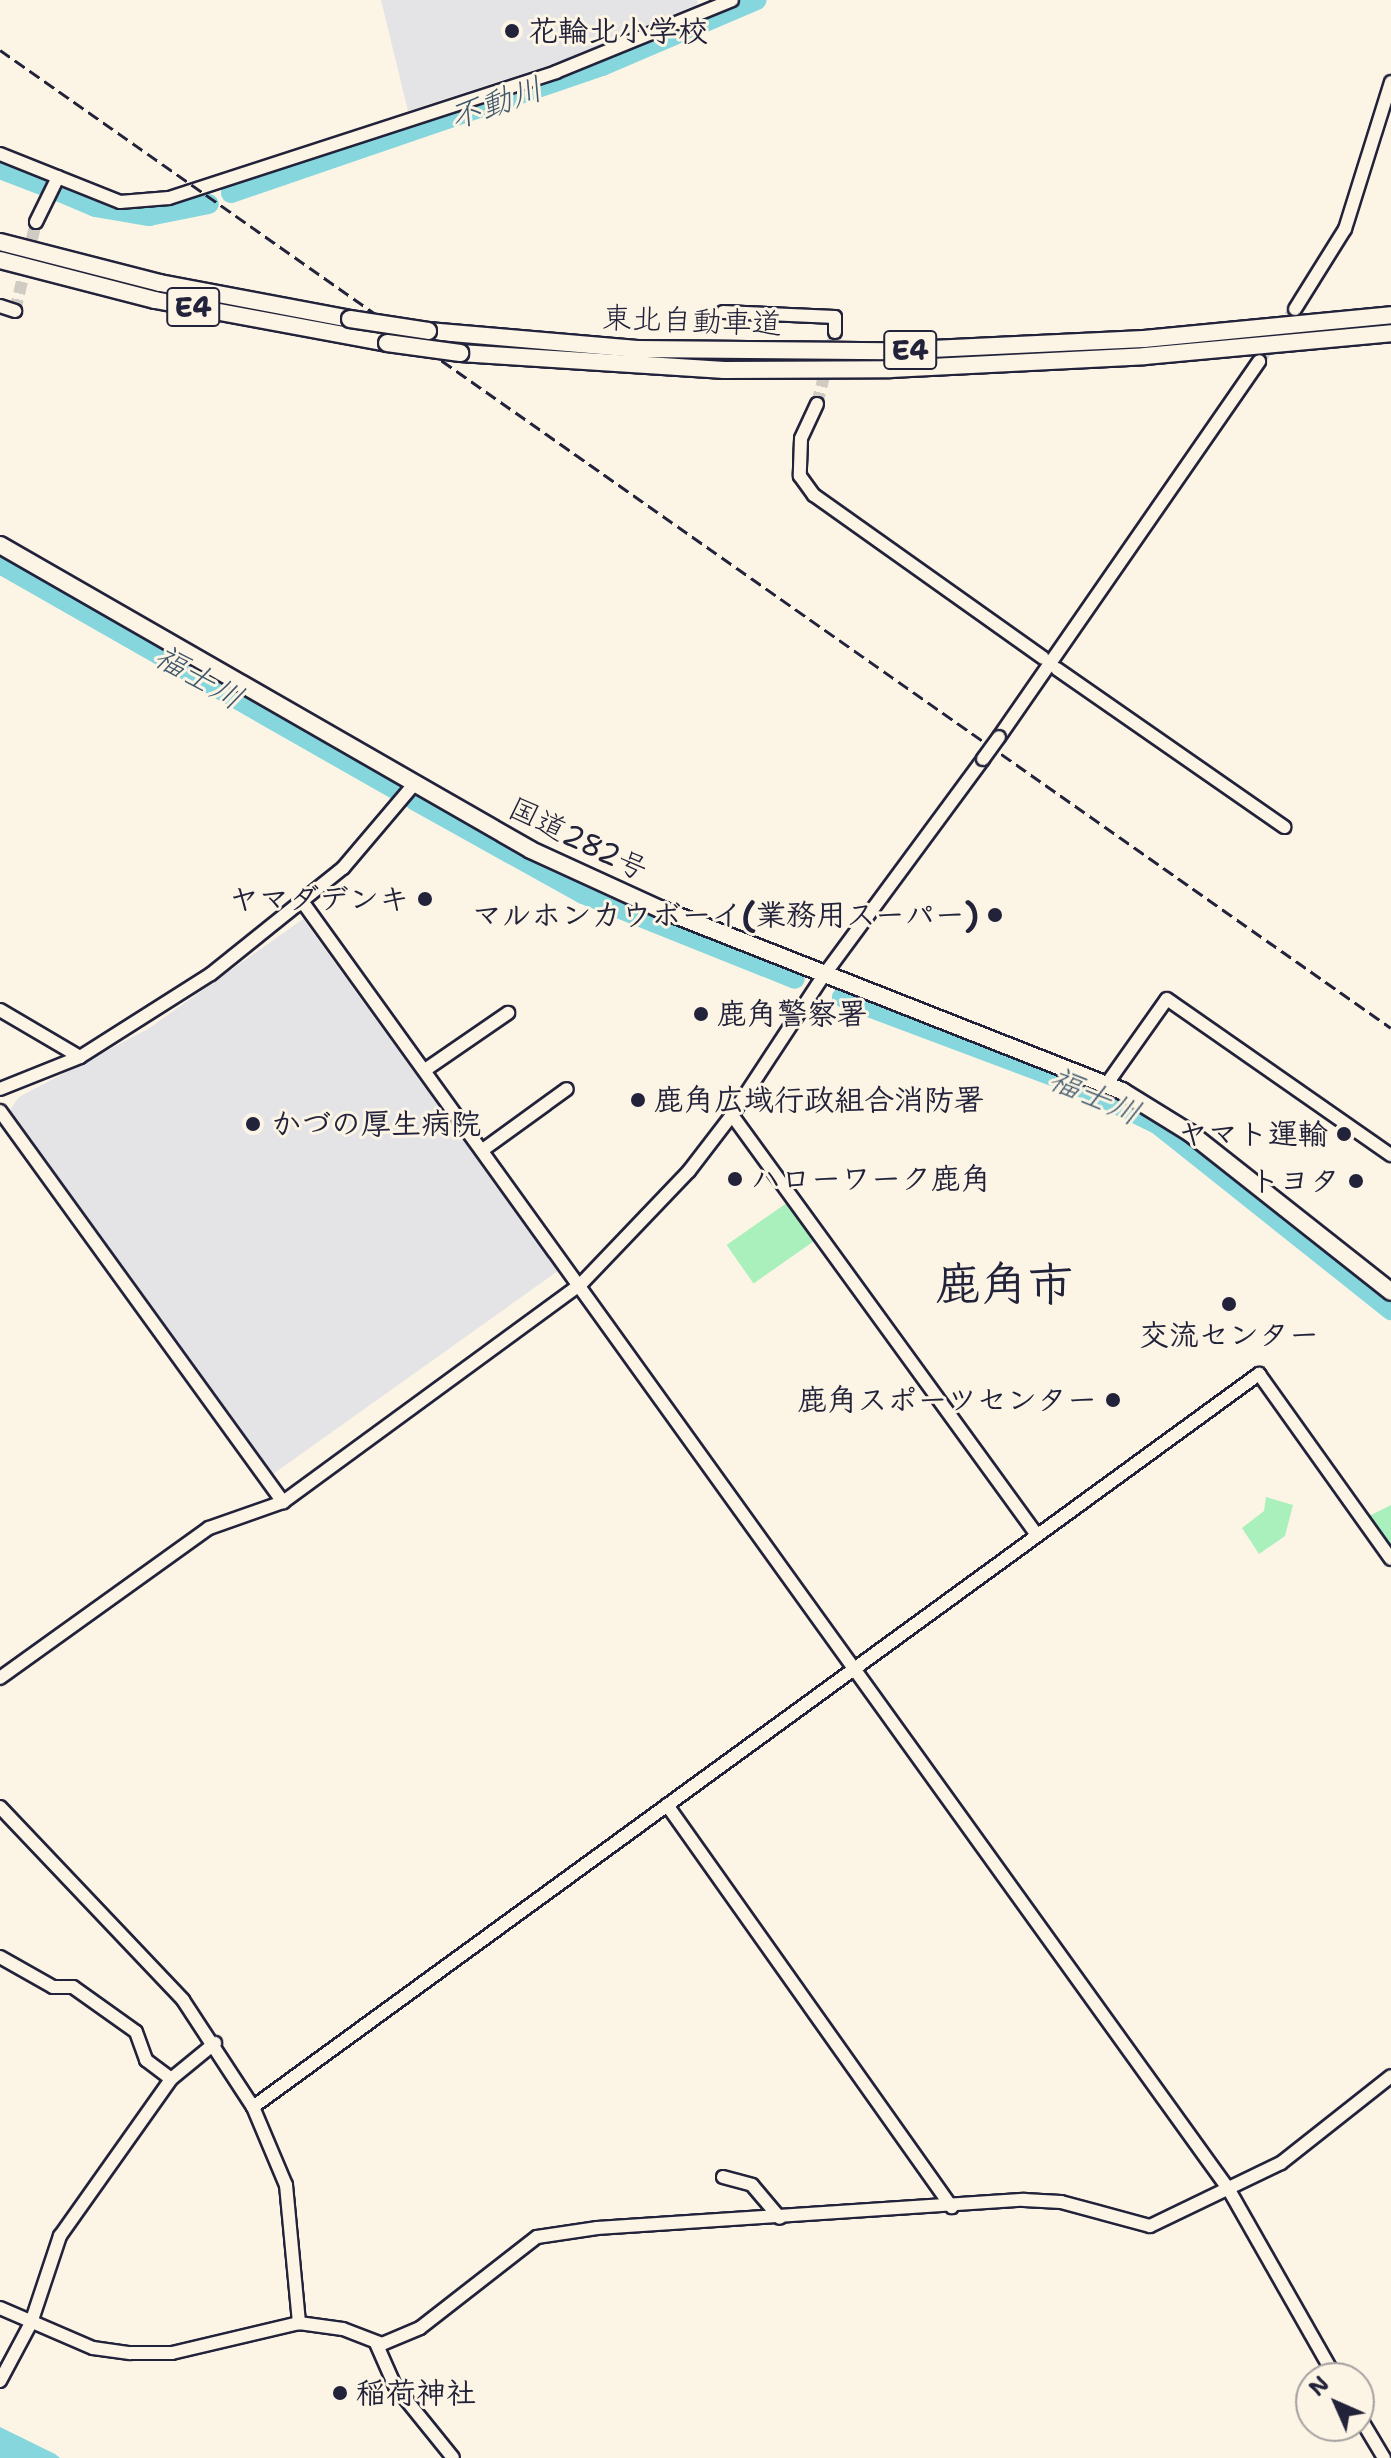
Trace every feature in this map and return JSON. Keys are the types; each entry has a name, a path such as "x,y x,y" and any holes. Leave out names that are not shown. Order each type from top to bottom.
{"highway":[{"name":"東北自動車道","path":"0,242 160,283 350,319 428,331 637,349 889,351 1144,339 1391,315"},
{"name":"東北自動車道","path":"0,260 155,300 387,343 460,353 724,370 891,369 1145,356 1391,333"},
{"name":"国道282号","path":"0,545 415,783 604,886 1106,1085 1190,1133 1387,1287"}],"street":[{"path":"0,154 120,202 169,198 216,186 556,72 732,0"},
{"path":"1295,309 1345,229 1391,82"},
{"path":"36,222 58,177"},
{"path":"0,306 15,311"},
{"path":"723,312 835,317 835,332"},
{"path":"0,1678 209,1528 283,1502 581,1284 689,1171 732,1115 824,975 999,737 1259,361"},
{"path":"817,404 801,439 800,476 814,495 1043,658"},
{"path":"1057,669 1284,827"},
{"path":"0,1089 80,1057 199,982 304,904 343,868 415,783"},
{"path":"304,904 484,1149 1229,2190 1327,2362"},
{"path":"1106,1085 1167,999 1391,1155"},
{"path":"0,1010 80,1057"},
{"path":"425,1070 508,1013"},
{"path":"484,1149 567,1089"},
{"path":"0,1111 283,1502"},
{"path":"732,1115 1037,1535"},
{"path":"253,2107 1030,1545 1037,1535 1259,1374 1391,1559"},
{"path":"667,1805 952,2207"},
{"path":"0,1807 183,2000 215,2043 253,2107 286,2185 299,2323"},
{"path":"0,1957 53,1987 73,1987 136,2032 146,2060 171,2079"},
{"path":"0,2381 31,2323 60,2236 171,2079 215,2043"},
{"path":"0,2308 93,2348 172,2353 299,2323 343,2329 376,2343 420,2328 537,2237 597,2228 1061,2202 1150,2226 1229,2190 1304,2148 1391,2076"},
{"path":"723,2177 752,2185 780,2218"},
{"path":"376,2343 395,2386 453,2458"}],"shaded area":[{"name":"花輪北小学校","path":"381,0 697,0 698,4 571,58 408,111"},
{"path":"303,919 558,1271 273,1474 9,1111 19,1097 148,1029"}],"green space":[{"path":"788,1202 815,1241 754,1284 727,1245"},
{"path":"1266,1497 1293,1505 1285,1536 1259,1554 1242,1528 1264,1511"},
{"path":"1391,1505 1391,1544 1388,1545 1369,1516"}],"water":[{"path":"0,2427 55,2454 60,2458 0,2458"}],"waterway":[{"name":"不動川","path":"231,193 602,66 757,0"},
{"name":"不動川","path":"0,169 42,185"},
{"name":"不動川","path":"60,192 95,207 149,216 209,204"},
{"name":"福士川","path":"0,564 398,791"},
{"name":"福士川","path":"414,800 583,894 795,979"},
{"name":"福士川","path":"842,997 1081,1087 1157,1124 1391,1310"}],"tunnel":[{"path":"15,311 36,222"},
{"path":"1259,361 1295,309"},
{"path":"817,404 835,332"}],"railway":[{"path":"0,50 1391,1028"}],"place":[{"name":"花輪北小学校","path":"512,31"},
{"name":"ヤマダデンキ","path":"425,899"},
{"name":"マルホンカウボーイ(業務用スーパー)","path":"995,915"},
{"name":"鹿角警察署","path":"701,1014"},
{"name":"鹿角広域行政組合消防署","path":"638,1100"},
{"name":"かづの厚生病院","path":"253,1124"},
{"name":"ヤマト運輸","path":"1344,1134"},
{"name":"ハローワーク鹿角","path":"735,1179"},
{"name":"トヨタ","path":"1356,1181"},
{"name":"交流センター","path":"1229,1304"},
{"name":"鹿角スポーツセンター","path":"1113,1400"},
{"name":"稲荷神社","path":"340,2393"}],"district":[{"name":"鹿角市","path":"1004,1284"}]}
